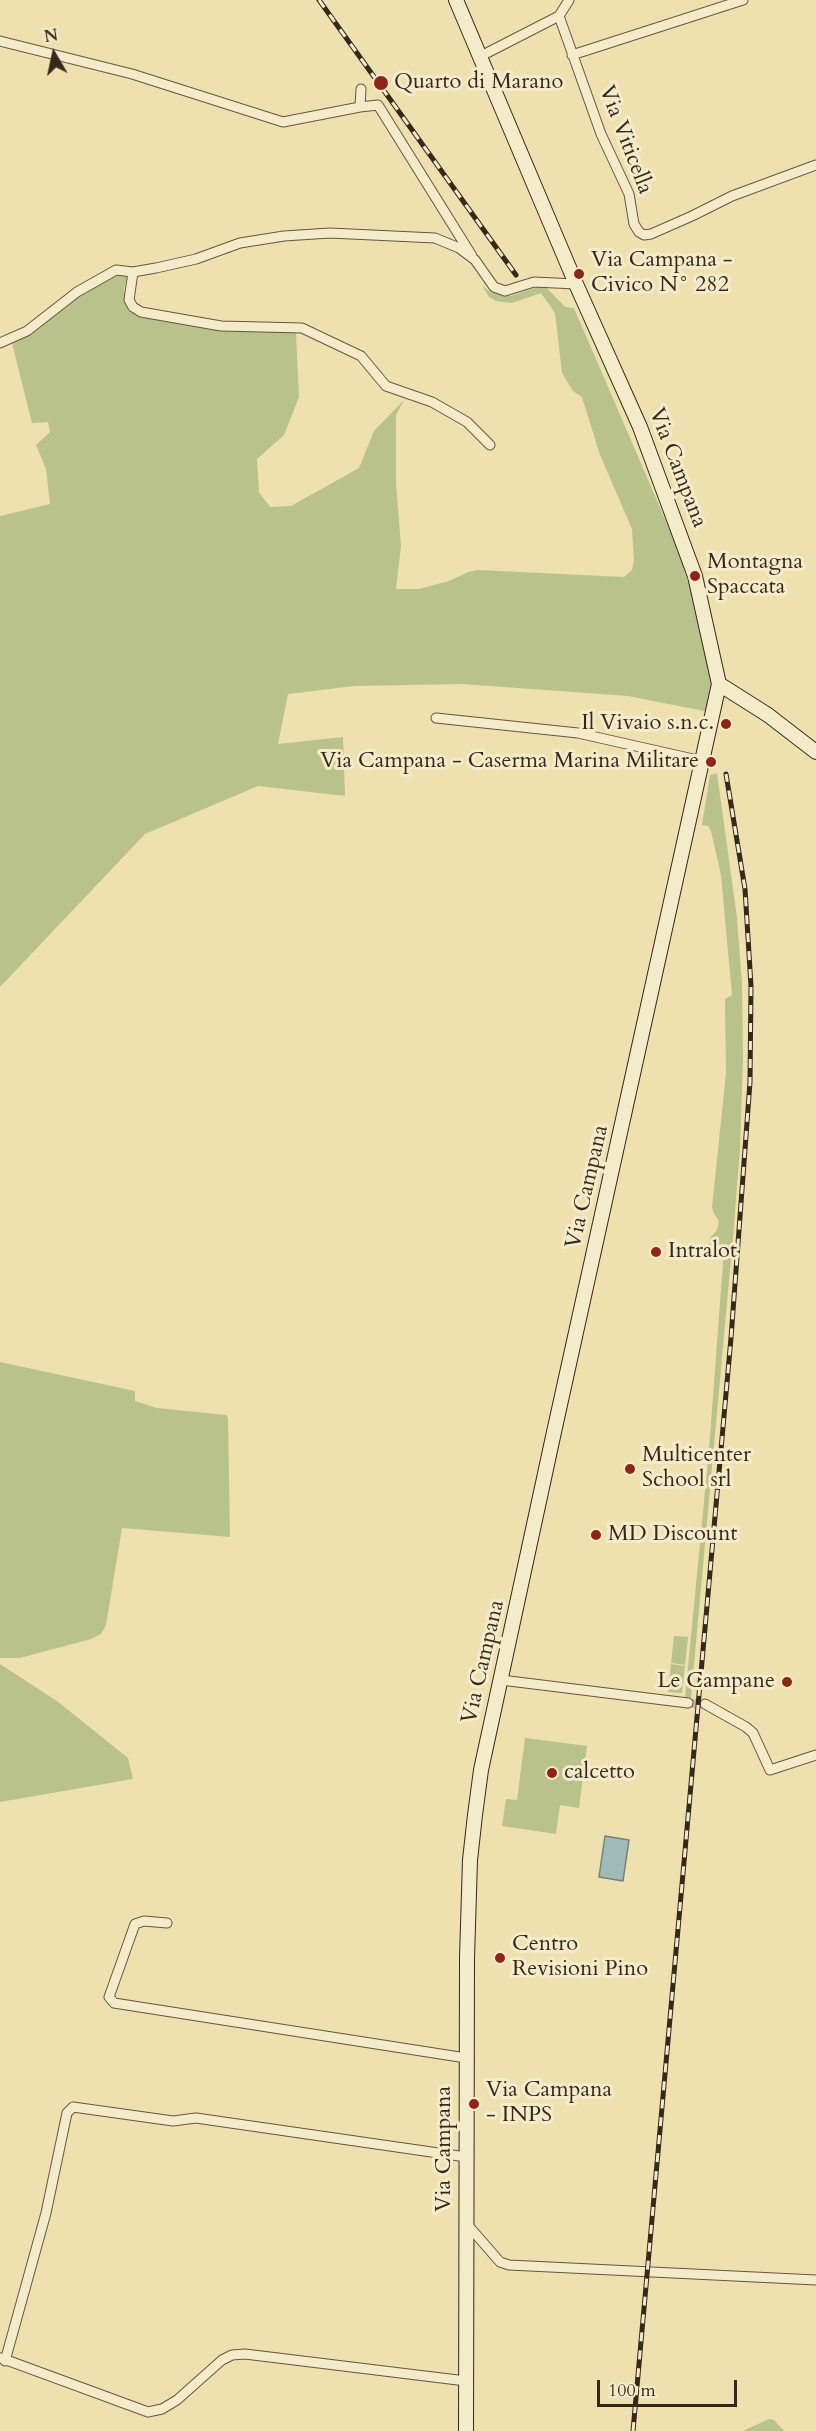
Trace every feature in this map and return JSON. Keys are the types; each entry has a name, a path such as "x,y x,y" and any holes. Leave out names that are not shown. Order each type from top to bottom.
{"street":[{"name":"Via Campana","path":"456,0 576,284 640,427 694,576 719,684 481,1770 470,1860 466,2058 466,2431"},
{"path":"479,57 559,16 569,0"},
{"path":"572,55 743,0"},
{"name":"Via Viticella","path":"559,16 602,134 629,194 634,224 644,235 692,216 732,196 816,165"},
{"path":"0,41 132,74 283,122 360,106 378,105 494,288 505,291 534,282 576,284"},
{"path":"360,106 361,89"},
{"path":"0,343 27,331 77,292 116,270 133,272 196,259 240,243 284,236 330,233 435,238 459,248 475,260"},
{"path":"133,272 129,300 133,307 141,312 221,326 302,328 361,356 386,386 432,402 467,422 490,445"},
{"path":"719,684 768,715 816,752"},
{"path":"436,718 578,733 702,761"},
{"path":"501,1680 688,1703"},
{"path":"705,1704 747,1727 753,1733 770,1770 816,1755"},
{"path":"167,1923 144,1921 135,1924 109,1997 114,2003 466,2058"},
{"path":"466,2157 196,2118 173,2121 73,2107 67,2113 46,2213 2,2359 148,2412 162,2409 177,2400 222,2360 232,2355 245,2354 466,2381"},
{"path":"466,2223 500,2262 509,2265 816,2280"}],"green space":[{"path":"128,273 124,289 126,300 149,315 293,330 296,334 299,397 284,435 257,459 259,492 270,507 291,506 359,468 374,431 404,400 396,415 396,483 401,546 396,589 419,589 478,570 624,577 632,570 634,560 632,529 600,455 582,397 573,391 562,373 555,313 541,293 512,303 496,301 489,297 482,285 490,292 510,296 544,285 565,307 574,308 677,547 707,642 715,684 709,712 628,696 462,684 354,686 288,694 278,744 343,737 345,796 258,786 145,834 0,987 0,516 50,504 46,469 36,445 50,432 48,422 32,423 12,343 81,293 115,274"},
{"path":"717,773 737,918 742,983 743,1060 740,1148 691,1698 685,1698 709,1450 724,1249 709,1247 710,1238 717,1230 719,1221 712,1207 726,1073 725,999 732,995 721,875 711,831 708,826 702,825 710,775"},
{"path":"0,1362 135,1391 135,1401 157,1408 226,1415 228,1418 230,1537 122,1528 106,1625 101,1634 91,1639 20,1658 0,1658"},
{"path":"674,1636 688,1637 685,1665 671,1663"},
{"path":"0,1664 57,1701 128,1758 133,1779 0,1802"},
{"path":"671,1664 685,1666 682,1693 668,1692"},
{"name":"calcetto","path":"525,1738 587,1746 579,1808 560,1805 556,1834 502,1826 506,1799 517,1800"},
{"path":"769,2419 774,2420 784,2431 743,2431"}],"water":[{"path":"605,1836 629,1840 623,1881 599,1877"}],"tunnel":[{"path":"688,1703 705,1704"}],"railway":[{"path":"319,0 516,275"},
{"path":"633,2431 731,1338 750,1082 751,986 745,889 726,774"}],"place":[{"name":"Quarto di Marano","path":"381,83"},
{"name":"Via Campana - Civico N° 282","path":"579,274"},
{"name":"Montagna Spaccata","path":"695,576"},
{"name":"Il Vivaio s.n.c.","path":"726,724"},
{"name":"Via Campana - Caserma Marina Militare","path":"711,762"},
{"name":"Intralot","path":"656,1252"},
{"name":"Multicenter School srl","path":"630,1469"},
{"name":"MD Discount","path":"596,1535"},
{"name":"Le Campane","path":"787,1682"},
{"name":"calcetto","path":"552,1773"},
{"name":"Centro Revisioni Pino","path":"500,1958"},
{"name":"Via Campana - INPS","path":"474,2104"}]}
